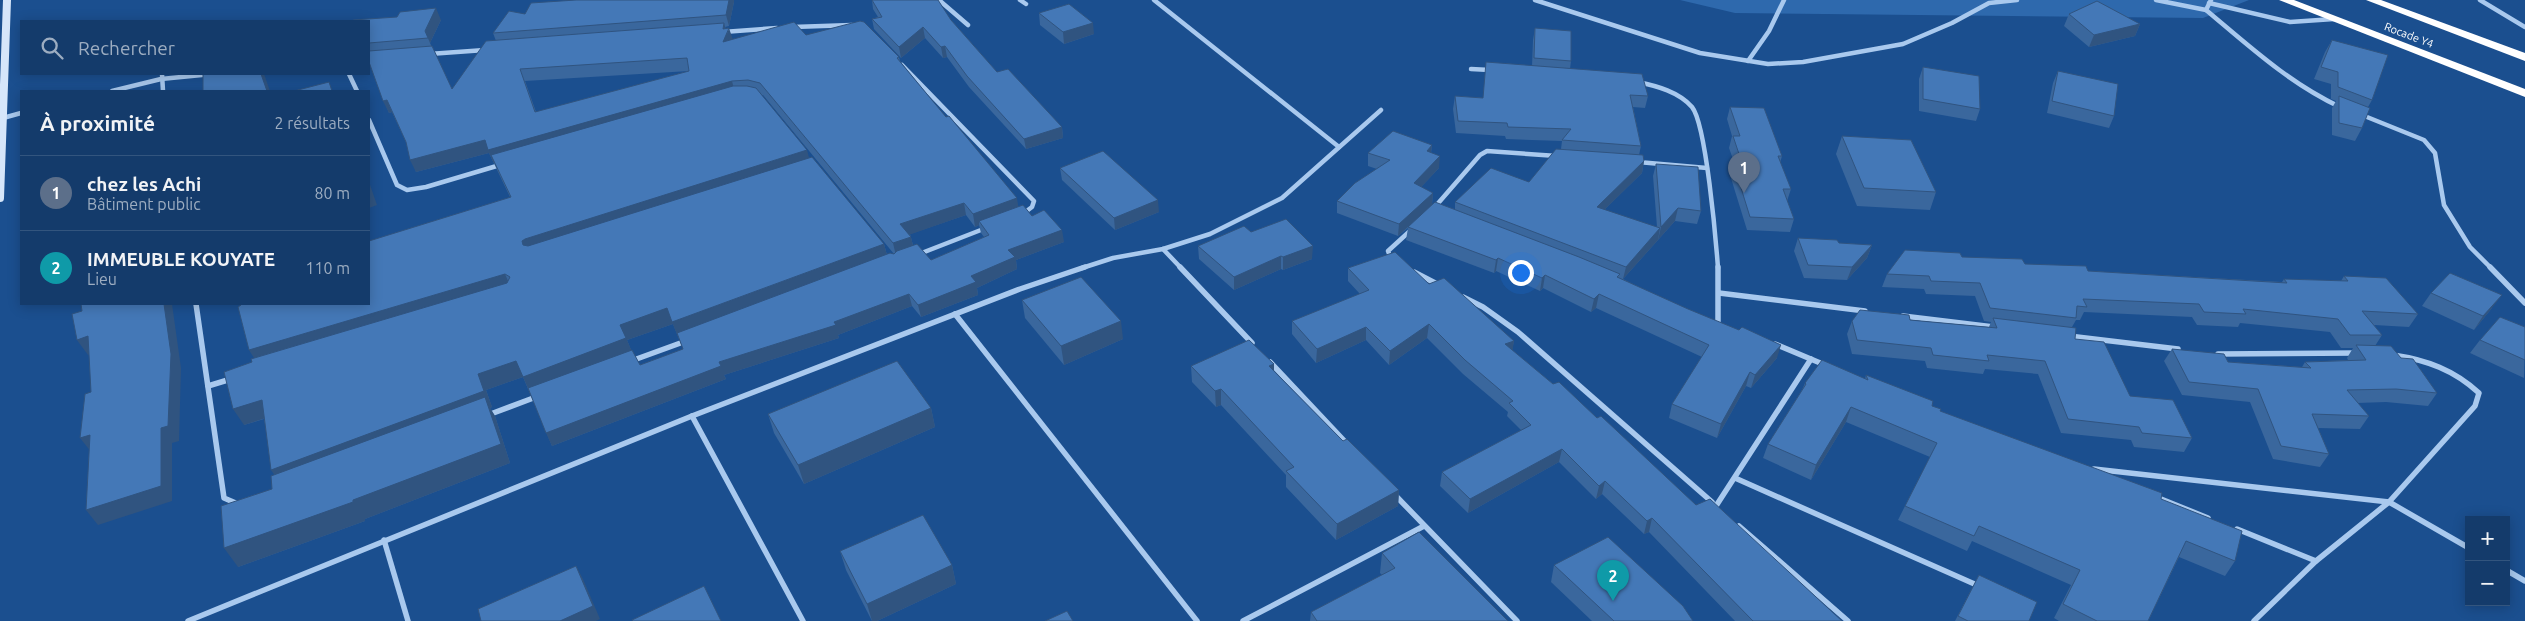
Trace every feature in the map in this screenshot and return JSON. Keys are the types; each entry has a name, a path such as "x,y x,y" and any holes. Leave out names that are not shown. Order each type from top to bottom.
{"highway":[{"name":"Rocade Y4","path":"2284,0 2523,92"},
{"name":"Rocade Y4","path":"2372,0 2525,56"}],"main road":[{"path":"0,198 3,118 2,47 7,0"}],"street":[{"path":"939,0 968,25"},
{"path":"1020,0 1026,4"},
{"path":"1154,0 1339,147"},
{"path":"1535,0 1700,54 1768,64 1803,62 1903,44 1952,23 1989,3 2017,0"},
{"path":"1748,61 1769,31 1784,0"},
{"path":"1983,0 1989,3"},
{"path":"2156,0 2206,10 2269,62 2320,99 2343,108"},
{"path":"2480,0 2524,26"},
{"path":"2206,10 2210,2 2290,22 2334,19"},
{"path":"714,33 831,24 858,25"},
{"path":"418,55 487,50"},
{"path":"896,59 1034,201 1032,208 1015,217"},
{"path":"1471,69 1500,71"},
{"path":"115,90 162,76 187,75"},
{"path":"349,75 357,90"},
{"path":"162,76 164,90"},
{"path":"1634,81 1656,86 1692,105 1697,114 1707,168 1719,293 1718,321"},
{"path":"188,621 692,416 955,314 1076,269 1113,258 1163,249 1210,234 1282,198 1381,110"},
{"path":"3,118 20,113"},
{"path":"2359,114 2424,140 2435,153 2444,204 2470,247 2525,303"},
{"path":"370,122 397,186 407,190 426,187 510,162"},
{"path":"1442,214 1432,210 1480,155 1487,151 1563,156"},
{"path":"1630,161 1707,168"},
{"path":"914,256 996,224"},
{"path":"1393,261 1388,257 1388,251 1413,228"},
{"path":"1163,249 1255,347"},
{"path":"1410,270 1442,286"},
{"path":"1719,293 1875,312"},
{"path":"1459,295 1483,307 1518,332 1724,513"},
{"path":"196,305 224,498 236,504 246,503"},
{"path":"955,314 1197,621"},
{"path":"1894,315 2001,328"},
{"path":"1709,318 1727,325"},
{"path":"2060,335 2186,350"},
{"path":"627,363 692,339"},
{"path":"1764,340 1829,366"},
{"path":"1262,354 1350,447"},
{"path":"2214,354 2362,354"},
{"path":"2254,621 2316,561 2389,502 2475,406 2478,393 2463,378 2436,363 2389,355"},
{"path":"1716,506 1811,359"},
{"path":"208,386 236,378"},
{"path":"478,418 543,394"},
{"path":"692,416 803,621"},
{"path":"2110,479 2084,468 2389,502 2465,546"},
{"path":"1735,478 1983,588"},
{"path":"1391,490 1517,621"},
{"path":"2146,493 2218,522"},
{"path":"1731,519 1848,621"},
{"path":"2227,525 2316,561"},
{"path":"1243,621 1424,526"},
{"path":"384,540 408,621"},
{"path":"2510,572 2525,581"}],"shaded area":[{"path":"1680,0 2249,0 2203,18 1735,13"}],"building":[{"path":"576,0 729,0 726,15 493,33 509,11 525,14 531,3"},
{"path":"872,0 938,0 951,20 997,72 1008,69 1062,127 1024,139 967,76 945,46 941,47 923,27 899,47 872,19 882,17"},
{"path":"2097,1 2140,24 2094,35 2069,14"},
{"path":"1069,4 1093,23 1063,32 1039,13"},
{"path":"436,8 425,31 428,38 370,43 370,20 353,20 397,17 400,12"},
{"path":"860,21 864,22 899,57 897,58 946,117 949,116 1017,198 973,214 964,203 900,224 911,237 893,243 760,83 748,80 732,81 488,150 485,140 410,160 406,142 387,100 383,101 370,65 370,51 432,46 452,89 486,41 724,23 723,29 729,28 723,42 794,22 806,35","holes":["687,58 689,71 535,112 520,69"]},
{"path":"1535,28 1571,31 1571,61 1534,58"},
{"path":"2332,40 2388,55 2372,100 2338,87 2338,72 2321,67"},
{"path":"1486,62 1642,74 1648,96 1630,95 1641,146 1562,140 1571,129 1508,127 1507,123 1458,121 1455,96 1483,98"},
{"path":"1923,67 1979,76 1980,109 1923,99"},
{"path":"2058,71 2118,84 2114,116 2052,101"},
{"path":"203,75 261,75 267,90 203,90"},
{"path":"329,82 332,90 298,90"},
{"path":"733,86 756,88 807,150 525,239 522,241 523,245 528,246 812,157 884,244 672,322 667,308 620,325 626,338 523,377 516,361 478,374 484,391 271,470 262,400 233,409 224,372 252,362 251,359 507,283 510,277 505,274 249,350 238,307 241,305 370,305 370,241 511,197 491,155"},
{"path":"2339,96 2370,108 2362,128 2339,123"},
{"path":"1730,107 1764,108 1782,156 1778,156 1791,189 1783,189 1794,219 1750,217 1733,162 1742,163 1733,136 1740,136"},
{"path":"1393,131 1432,145 1427,151 1440,156 1414,183 1433,193 1399,224 1337,201 1355,183 1390,160 1368,153"},
{"path":"1842,136 1911,140 1936,192 1864,188"},
{"path":"1556,149 1643,155 1644,161 1597,207 1660,228 1626,267 1455,202 1491,168 1529,182"},
{"path":"1103,151 1158,200 1114,218 1060,168"},
{"path":"1656,164 1698,167 1701,211 1678,208 1661,227"},
{"path":"1435,202 1579,257 1620,274 1617,277 1688,309 1739,330 1742,327 1781,345 1755,375 1750,372 1721,424 1672,404 1709,345 1599,294 1594,299 1545,275 1542,278 1498,258 1496,260 1408,227"},
{"path":"1023,205 1032,216 1044,210 1062,230 1008,250 1015,257 971,276 976,282 918,305 909,294 834,322 836,325 719,362 721,366 546,433 528,388 632,350 640,365 683,349 677,333 917,244 931,260 989,235 979,221"},
{"path":"1286,219 1313,246 1283,257 1281,256 1234,277 1198,246 1244,226 1251,232"},
{"path":"1798,238 1837,240 1839,243 1872,245 1852,267 1808,265"},
{"path":"1905,250 1960,253 1962,257 2022,259 2025,264 2086,266 2088,271 2287,283 2284,279 2348,281 2344,276 2386,278 2418,314 2362,311 2382,335 2350,335 2338,319 2243,309 2246,314 2204,312 2199,304 2083,299 2087,307 2077,306 2076,318 1990,308 1980,283 1931,281 1929,276 1887,274"},
{"path":"1395,252 1429,284 1444,278 1514,341 1505,344 1553,384 1559,382 1597,418 1601,416 1696,505 1710,499 1842,621 1753,621 1652,518 1647,521 1605,481 1599,486 1562,449 1470,499 1442,472 1531,425 1509,403 1513,401 1465,360 1429,324 1390,351 1366,327 1317,349 1292,321 1369,290 1348,268"},
{"path":"2450,273 2502,295 2483,316 2431,293"},
{"path":"1081,277 1121,321 1061,346 1022,300"},
{"path":"81,305 164,305 171,354 168,426 161,428 161,486 86,510 90,435 80,438 85,394 91,392 88,336 77,340 72,314 82,311"},
{"path":"1860,310 1909,315 1910,320 1997,328 1993,318 2076,328 2075,339 2104,342 2130,396 2173,400 2192,438 2142,433 2139,427 2068,419 2045,361 1987,355 1989,361 1933,355 1931,348 1857,340 1852,321"},
{"path":"2500,317 2525,327 2525,360 2480,340"},
{"path":"1249,340 1274,364 1269,366 1343,441 1347,439 1399,490 1337,524 1286,471 1294,467 1221,389 1215,391 1191,366"},
{"path":"2356,345 2391,346 2401,358 2413,359 2437,393 2396,389 2347,390 2369,416 2312,414 2329,454 2281,446 2258,389 2189,382 2172,349 2224,354 2228,362 2311,368 2305,362 2366,360"},
{"path":"1822,360 1868,380 1866,375 1933,401 1932,406 1941,409 1940,411 2162,493 2161,499 2242,531 2235,561 2186,541 2148,621 2097,621 2063,604 2080,570 1979,526 1974,536 1905,506 1937,443 1851,407 1816,465 1768,444 1805,383"},
{"path":"897,361 931,408 798,465 768,414"},
{"path":"485,397 501,444 353,500 353,502 224,548 221,506 272,489 271,476"},
{"path":"923,515 952,565 867,604 840,551"},
{"path":"1419,532 1508,621 1317,621 1311,612 1395,568 1382,553"},
{"path":"1608,537 1683,606 1693,621 1614,621 1554,565"},
{"path":"576,566 593,606 560,621 481,621 478,609"},
{"path":"1979,575 2037,602 2029,621 1968,621 1958,616"},
{"path":"704,586 721,621 632,620"},
{"path":"1067,611 1073,621 1045,621"}],"place":[{"name":"chez les Achi","path":"1744,193"},
{"name":"IMMEUBLE KOUYATE","path":"1613,601"}]}
